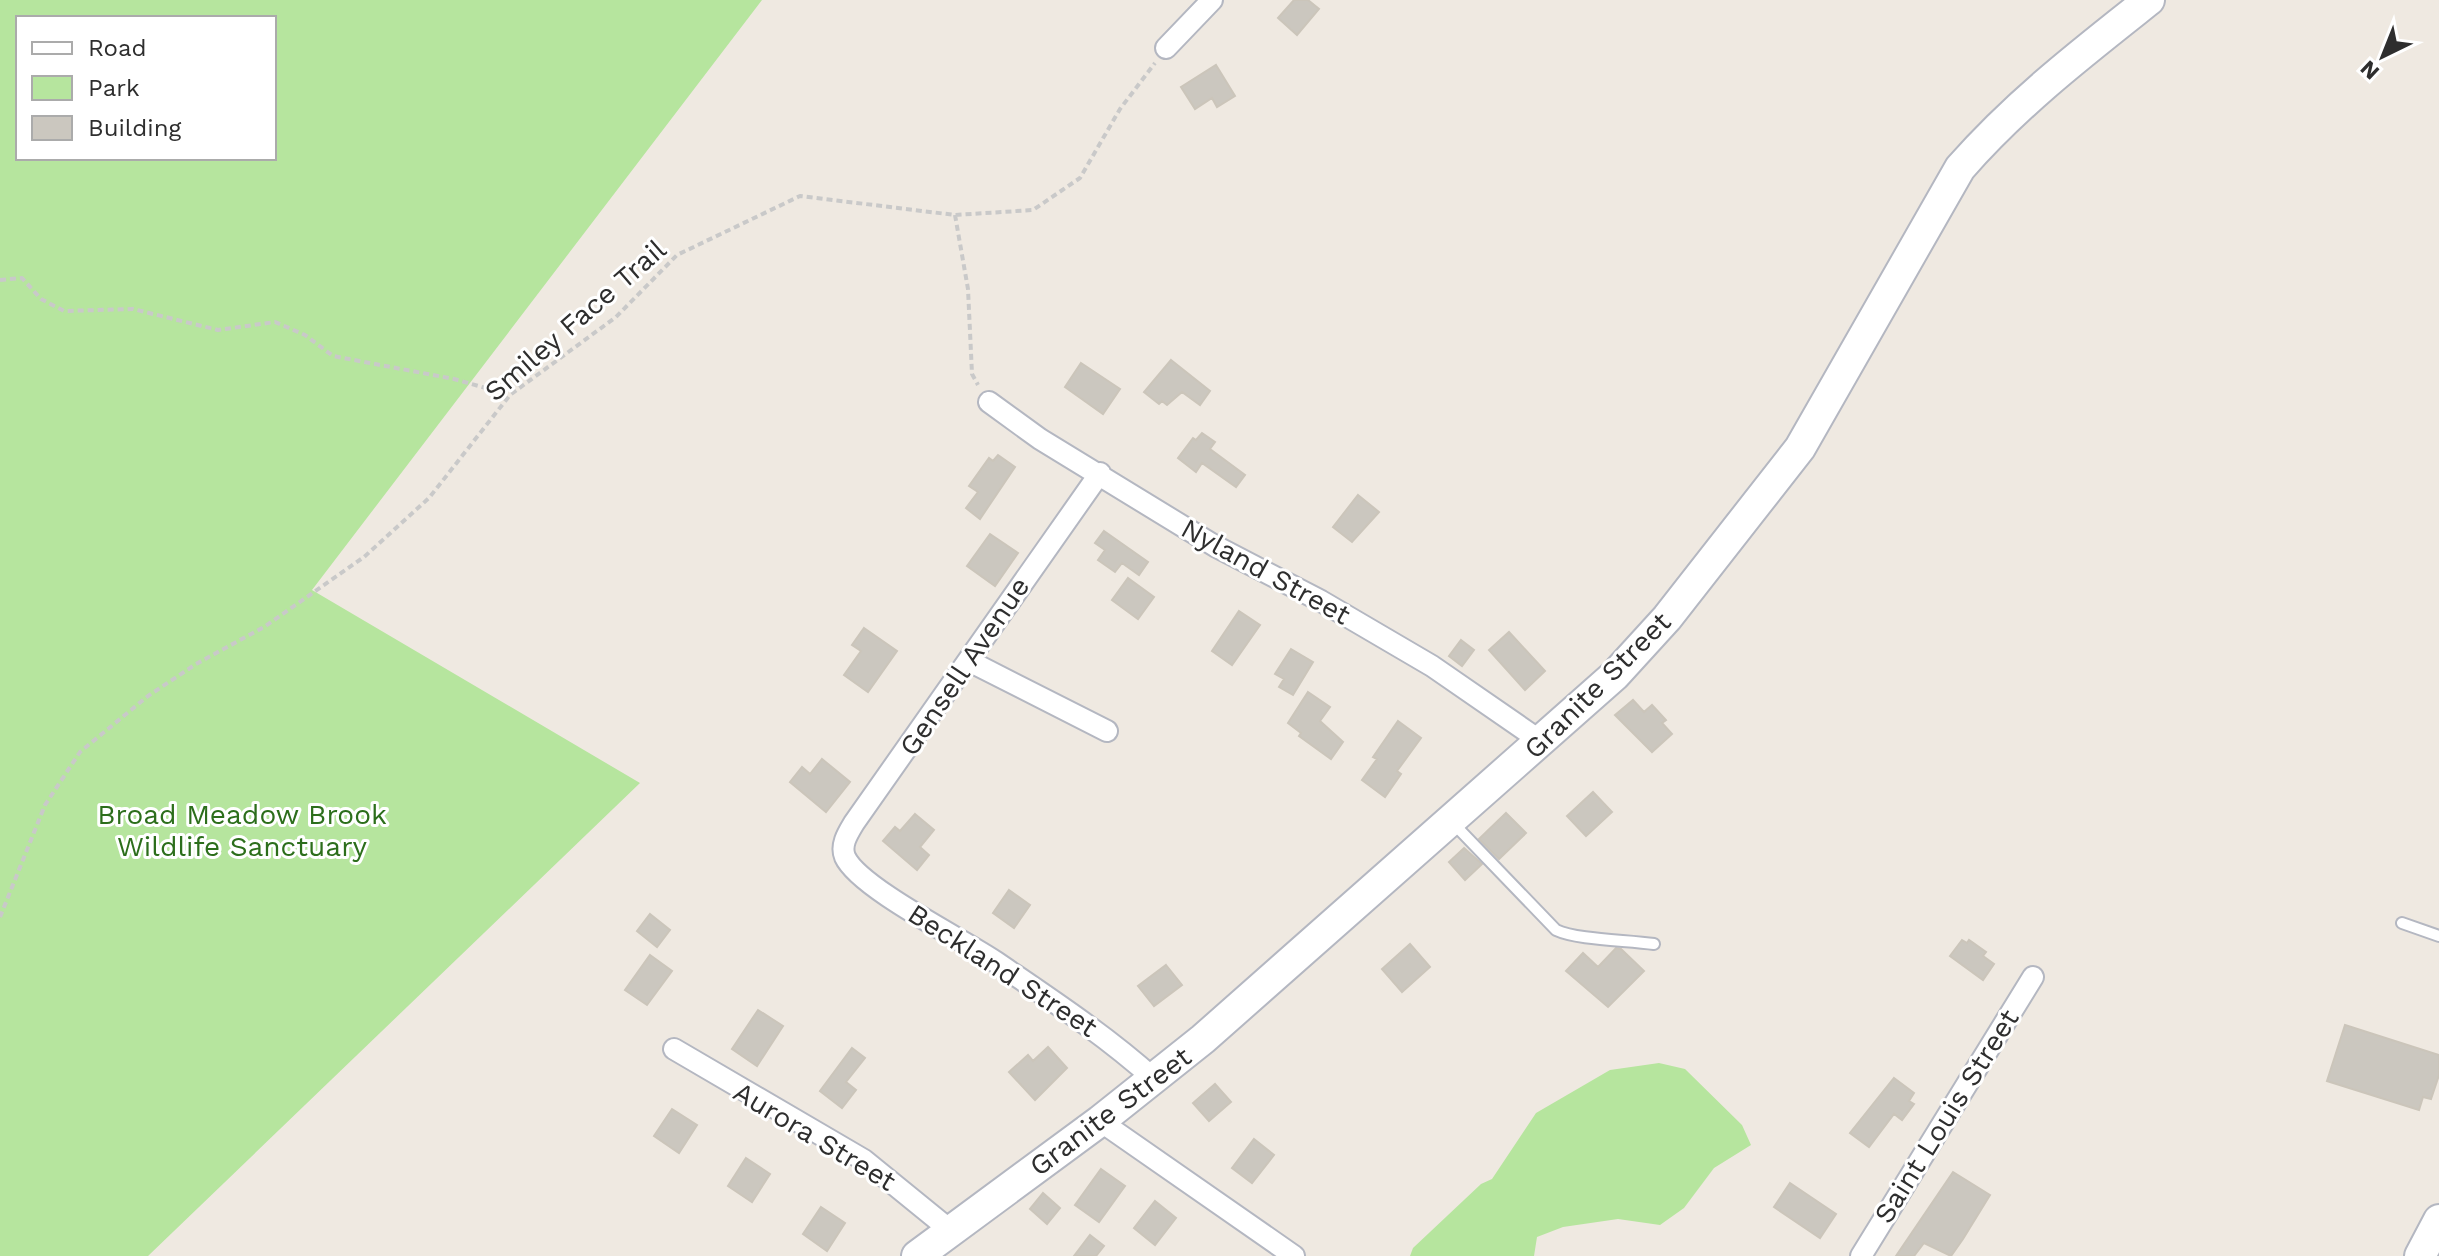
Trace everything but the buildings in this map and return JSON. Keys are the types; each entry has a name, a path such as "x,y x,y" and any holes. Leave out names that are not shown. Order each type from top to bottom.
{"street":[{"path":"1166,48 1212,0"},
{"name":"Granite Street","path":"917,1256 1154,1079 1615,675 1667,618 1800,448 1960,168 1995,128 2042,84 2149,0"},
{"name":"Nyland Street","path":"989,402 1040,439 1215,546 1432,666 1542,742"},
{"name":"Gensell Avenue","path":"850,863 845,856 844,842 854,823 1100,473"},
{"path":"969,661 1107,731"},
{"name":"Beckland Street","path":"850,863 888,896 971,946 1113,1041 1154,1079"},
{"name":"Saint Louis Street","path":"1861,1256 2033,977"},
{"name":"Aurora Street","path":"674,1049 864,1160 950,1230"},
{"path":"1100,1121 1294,1256"},
{"path":"2420,1256 2439,1220"}],"lane":[{"path":"1450,821 1556,930 1568,936 1654,944"},
{"path":"2402,923 2439,936"}],"path":[{"name":"Smiley Face Trail","path":"0,917 45,805 80,752 148,696 196,664 264,627 364,557 429,498 510,395 616,317 677,255 800,196 955,215 1033,210 1080,178 1120,109 1166,48"},
{"path":"955,215 968,289 972,374 989,402"},
{"path":"0,280 22,278 41,299 64,311 133,309 218,330 275,322 305,335 333,356 454,379 510,395"}],"green space":[{"name":"Broad Meadow Brook Wildlife Sanctuary","path":"0,0 762,0 312,590 640,783 148,1256 0,1256"},
{"path":"1659,1063 1685,1069 1742,1125 1751,1145 1714,1168 1684,1208 1660,1225 1618,1219 1563,1227 1537,1237 1534,1256 1410,1256 1413,1248 1481,1184 1492,1179 1536,1113 1610,1070"}]}
